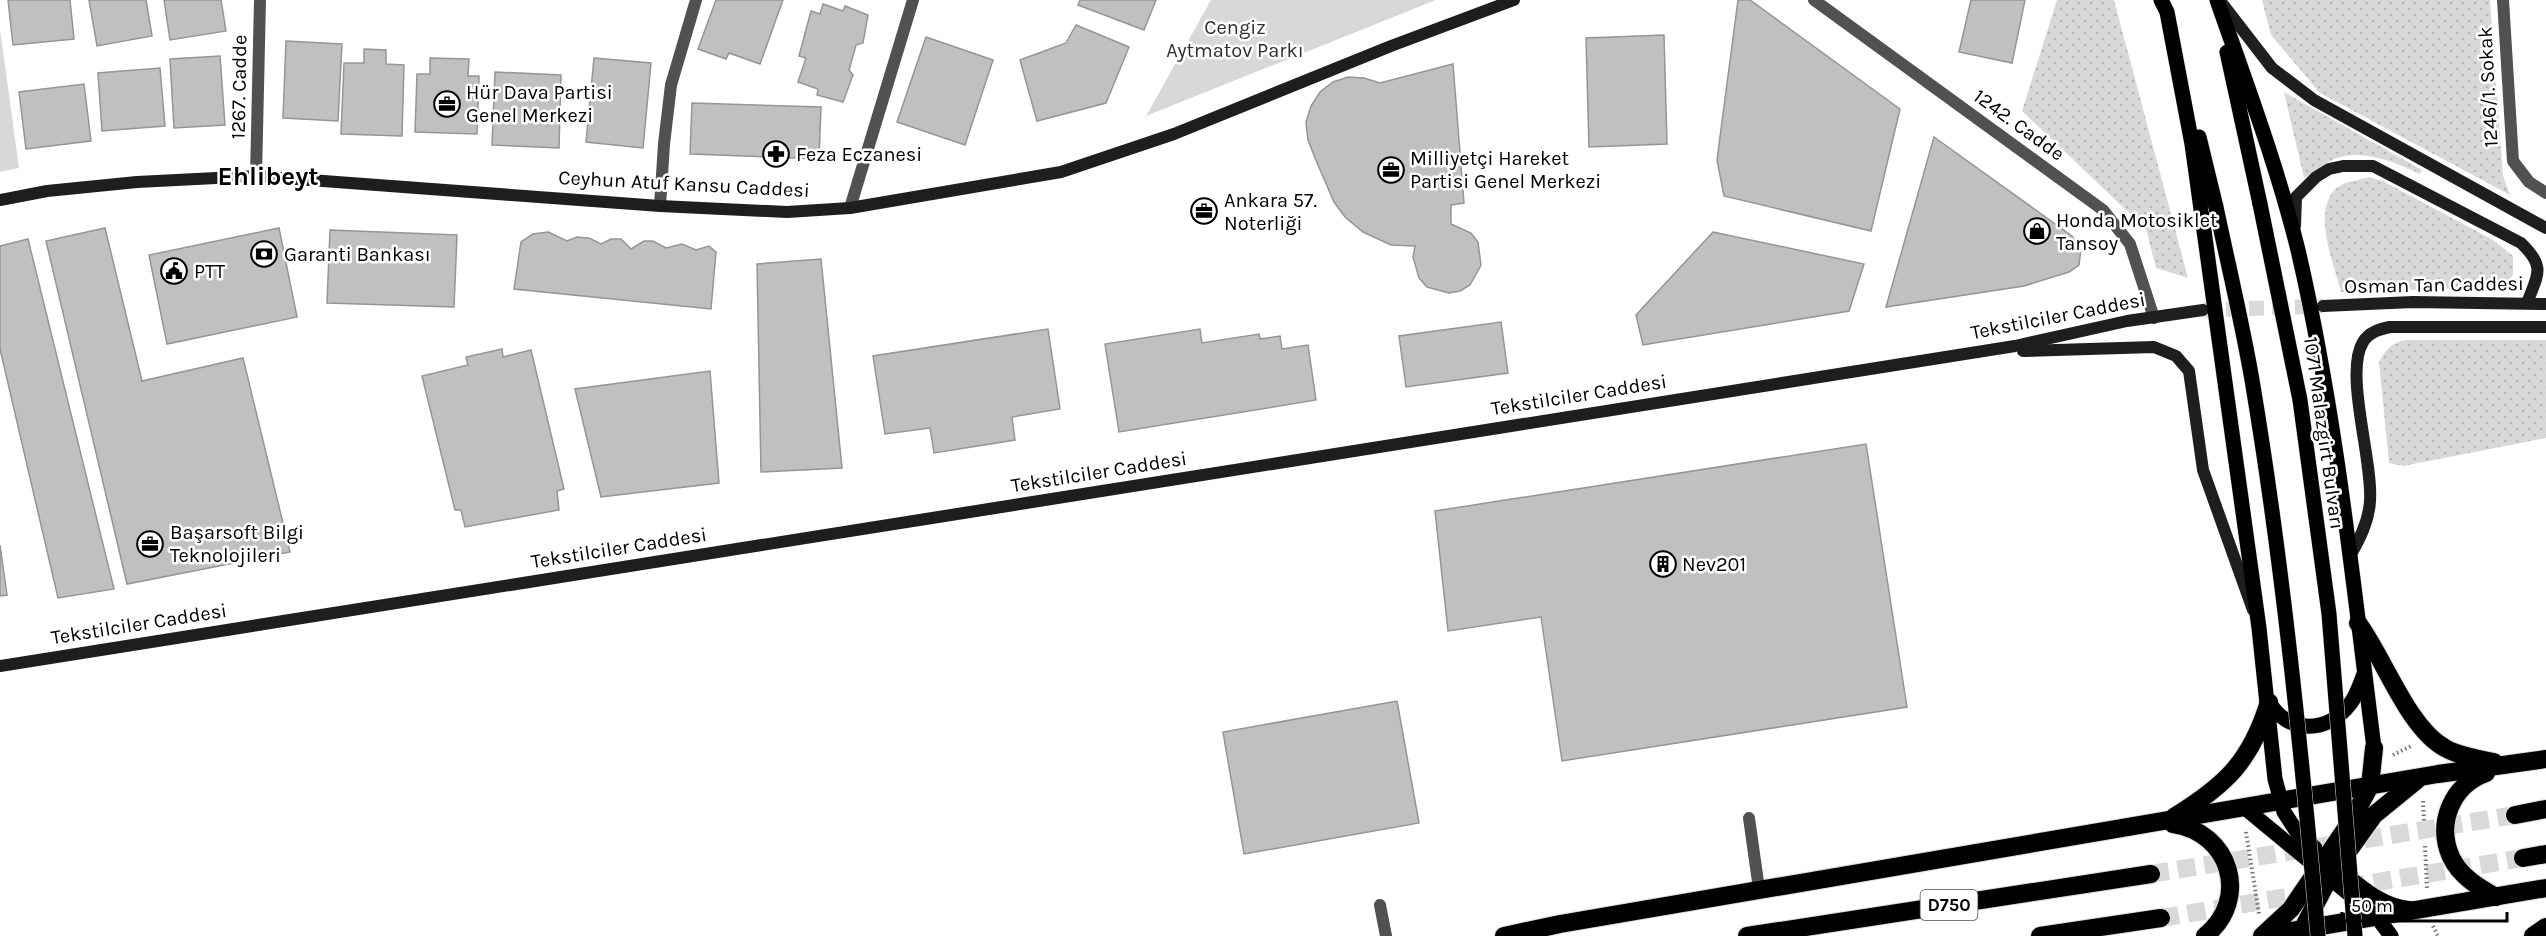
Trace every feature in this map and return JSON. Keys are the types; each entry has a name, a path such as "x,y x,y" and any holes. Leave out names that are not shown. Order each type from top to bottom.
{"highway":[{"path":"2358,623 2375,645 2406,704 2425,733 2444,748 2455,753 2511,764"},
{"path":"2165,822 2208,795 2235,771 2252,748 2269,702"},
{"path":"2300,933 2327,868 2370,786 2374,748"},
{"path":"1504,936 1759,890 2370,786 2546,759"},
{"path":"2496,897 2470,881 2457,866 2447,842 2446,821 2451,803 2464,784 2477,776 2511,764"},
{"path":"2261,930 2291,909 2374,815 2422,778"},
{"path":"2515,815 2546,809"},
{"path":"2165,822 2182,825 2201,834 2217,849 2227,866 2230,889 2227,909 2221,921 2205,936"},
{"path":"2523,858 2546,854"},
{"name":"D750","path":"1747,936 2151,874"},
{"path":"2261,930 2300,933 2377,917 2432,917 2496,897 2546,888"},
{"path":"2040,936 2162,918"},
{"path":"2534,936 2546,927"}],"main road":[{"name":"1071 Malazgirt Bulvarı","path":"2217,0 2300,400 2329,614 2355,936"},
{"name":"1071 Malazgirt Bulvarı","path":"2217,0 2271,152 2297,248 2322,365 2350,556 2374,748"},
{"path":"2165,4 2216,207 2252,379 2289,642 2318,936"},
{"path":"2165,4 2192,144 2269,702 2280,802 2297,832 2327,868 2377,917 2391,936"},
{"path":"2269,702 2276,714 2294,725 2324,723 2333,719 2350,704 2364,672"},
{"path":"2245,808 2327,868 2392,906 2432,917"}],"street":[{"name":"1267. Cadde","path":"256,176 260,0"},
{"path":"660,206 664,144 672,85 696,0"},
{"path":"850,208 913,0"},
{"name":"Ceyhun Atuf Kansu Caddesi","path":"0,200 47,191 137,182 256,176 660,206 787,212 850,208 1061,172 1174,134 1391,46 1514,0"},
{"name":"1242. Cadde","path":"1815,0 2103,210 2130,244 2154,318"},
{"path":"2217,0 2272,68 2314,100 2546,228"},
{"name":"1246/1. Sokak","path":"2504,0 2513,161 2529,182 2546,193"},
{"path":"2297,248 2296,197 2316,177 2329,169 2343,166 2373,166 2522,243 2536,257 2538,274 2527,303"},
{"name":"Osman Tan Caddesi","path":"2323,306 2413,303 2546,304"},
{"name":"Tekstilciler Caddesi","path":"0,666 1976,352 2046,340 2127,321 2203,310"},
{"path":"2350,556 2365,526 2370,499 2357,381 2358,355 2364,340 2380,329 2391,327 2546,327"},
{"path":"1976,352 2154,347 2176,356 2189,371 2204,470 2259,628"},
{"path":"1749,818 1759,890"},
{"path":"1380,905 1386,936"}],"path":[{"path":"2392,755 2412,746 2418,738"},
{"path":"2412,746 2415,758"},
{"path":"2246,828 2261,930"},
{"path":"2432,917 2438,936"}],"green space":[{"name":"Cengiz Aytmatov Parkı","path":"1211,0 1436,0 1146,116"},
{"path":"2057,0 2114,0 2188,278 2156,268 2146,229 2022,111"},
{"path":"2262,0 2490,0 2503,176 2510,195 2320,93 2271,35"},
{"path":"0,29 19,168 0,172"},
{"path":"2284,92 2422,170 2420,174 2388,161 2354,155 2332,160 2304,178"},
{"path":"2369,177 2383,181 2493,240 2513,256 2513,275 2502,287 2341,292 2326,237 2326,209 2330,197 2338,187"},
{"path":"2405,340 2546,340 2546,438 2403,466 2389,463 2379,362 2389,348"}],"building":[{"path":"8,0 70,0 74,39 13,45"},
{"path":"89,0 146,0 152,36 97,46"},
{"path":"164,0 221,0 226,31 170,40"},
{"path":"716,0 783,0 760,64 729,53 726,59 698,49"},
{"path":"1080,0 1156,0 1144,30 1078,5"},
{"path":"1738,0 1750,0 1900,109 1871,231 1724,196 1717,160"},
{"path":"1971,0 2025,0 2012,63 1959,52"},
{"path":"823,4 843,11 845,6 868,15 863,43 856,45 849,70 853,75 843,102 817,95 818,89 798,82 806,58 799,56 811,11 820,14"},
{"path":"1076,25 1129,47 1106,103 1037,121 1020,60 1066,43"},
{"path":"1664,35 1667,144 1589,147 1586,38"},
{"path":"926,37 993,60 965,145 897,122"},
{"path":"286,41 342,44 338,121 283,118"},
{"path":"364,49 386,50 386,64 404,65 402,136 341,134 344,63 364,63"},
{"path":"220,56 225,125 174,128 170,59"},
{"name":"Hür Dava Partisi Genel Merkezi","path":"430,58 469,59 468,76 479,76 477,134 415,132 417,74 430,74"},
{"path":"594,58 651,63 643,148 586,142"},
{"name":"Milliyetçi Hareket Partisi Genel Merkezi","path":"1453,64 1464,203 1451,205 1451,224 1471,233 1478,242 1481,265 1470,285 1460,291 1449,293 1427,287 1419,278 1413,257 1415,246 1391,245 1363,232 1345,217 1334,202 1315,158 1308,140 1306,122 1311,106 1320,92 1333,82 1348,77 1364,78 1380,83"},
{"path":"160,68 165,126 102,131 98,73"},
{"path":"495,72 561,75 559,148 492,145"},
{"path":"84,84 91,141 26,149 19,92"},
{"path":"692,103 821,107 819,159 690,154"},
{"path":"1934,137 2072,236 2081,249 2079,265 2069,272 2024,286 1886,307"},
{"path":"105,228 142,381 243,358 290,552 127,584 46,241"},
{"path":"279,228 297,317 167,344 149,255"},
{"path":"330,230 457,235 454,307 327,303"},
{"path":"548,232 567,241 577,237 589,238 601,244 611,239 621,239 631,249 644,241 653,241 666,248 682,244 696,250 709,246 716,252 711,309 514,289 521,242 533,234"},
{"path":"1713,232 1864,264 1849,311 1643,345 1636,315"},
{"path":"28,239 114,589 58,598 0,349 0,246"},
{"path":"821,259 842,468 761,472 757,264"},
{"path":"1501,322 1508,373 1406,387 1399,336"},
{"path":"1048,329 1060,409 1012,417 1015,440 934,453 930,428 885,434 873,356"},
{"path":"1200,329 1202,343 1259,334 1260,339 1280,336 1282,349 1308,345 1316,400 1119,432 1105,344"},
{"path":"502,349 503,357 531,350 564,489 557,491 559,510 465,527 461,510 455,510 422,376 468,365 466,357"},
{"path":"710,371 719,483 601,497 575,389"},
{"name":"Nev201","path":"1866,444 1907,707 1562,761 1541,617 1448,631 1435,511"},
{"path":"0,545 7,595 0,596"},
{"path":"1397,701 1419,823 1244,854 1223,732"}],"tunnel":[{"path":"2203,310 2323,306"},
{"path":"2151,874 2515,815"},
{"path":"2347,887 2523,858"},
{"path":"2161,918 2311,893"}],"place":[{"name":"Hür Dava Partisi Genel Merkezi","path":"447,104"},
{"name":"Feza Eczanesi","path":"776,154"},
{"name":"Milliyetçi Hareket Partisi Genel Merkezi","path":"1391,170"},
{"name":"Ankara 57. Noterliği","path":"1204,211"},
{"name":"Honda Motosiklet Tansoy","path":"2037,231"},
{"name":"Garanti Bankası","path":"264,254"},
{"name":"PTT","path":"174,271"},
{"name":"Başarsoft Bilgi Teknolojileri","path":"150,544"},
{"name":"Nev201","path":"1663,564"}],"district":[{"name":"Ehlibeyt","path":"268,176"}]}
